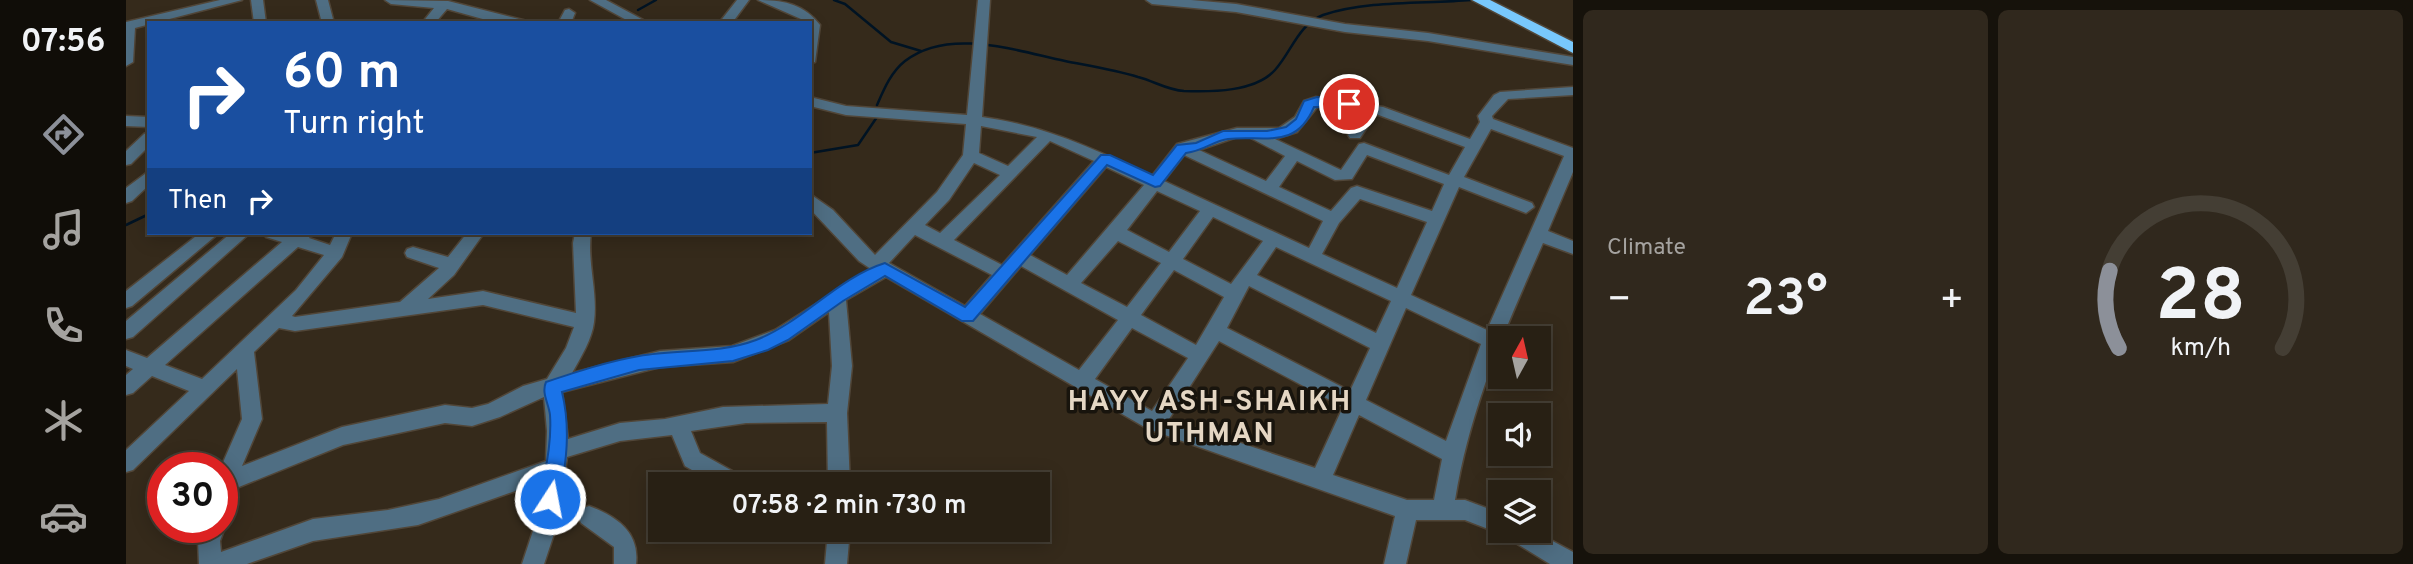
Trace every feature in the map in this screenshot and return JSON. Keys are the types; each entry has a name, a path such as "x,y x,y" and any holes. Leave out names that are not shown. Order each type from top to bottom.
{"highway":[{"path":"1479,0 1573,48"}],"street":[{"path":"149,21 236,0"},
{"path":"257,0 260,21"},
{"path":"327,21 322,1 339,0"},
{"path":"391,0 443,5 505,21"},
{"path":"596,0 614,16 635,21"},
{"path":"727,21 743,0"},
{"path":"764,0 793,9 811,21"},
{"path":"238,478 342,436 445,415 464,414 472,417 530,392 639,363 733,354 782,335 881,266 943,196 971,156 984,0"},
{"path":"1152,0 1236,8 1345,28 1428,37 1573,61"},
{"path":"430,21 443,5"},
{"path":"126,62 128,26 147,22"},
{"path":"812,22 812,42"},
{"path":"1320,480 1454,180 1487,122 1485,116 1499,98 1505,95 1573,91"},
{"path":"1069,284 1116,232 1182,148 1199,147 1223,135 1267,135 1290,130 1301,121 1308,104 1317,101 1372,109 1473,145"},
{"path":"812,102 850,112 973,119 1048,135 1105,158 1488,339"},
{"path":"1355,135 1372,109"},
{"path":"126,121 147,122"},
{"path":"1487,122 1573,154 1497,326"},
{"path":"1251,134 1341,176 1346,174 1364,148 1526,207"},
{"path":"943,242 1048,135"},
{"path":"126,160 147,139"},
{"path":"1182,148 1334,219"},
{"path":"1268,190 1294,155"},
{"path":"971,156 1010,173"},
{"path":"967,316 1105,158"},
{"path":"126,197 147,178"},
{"path":"1313,255 1334,219 1357,192 1437,219"},
{"path":"812,202 827,214 864,257 1155,423 1407,510 1465,510 1488,519"},
{"path":"1082,382 1211,209"},
{"path":"914,227 1003,273"},
{"path":"1116,232 1234,294"},
{"path":"1539,234 1573,248"},
{"path":"126,301 208,235"},
{"path":"126,332 240,235"},
{"path":"126,463 313,281 336,253 343,235"},
{"path":"406,308 452,265 475,235"},
{"path":"533,564 557,459 559,415 552,388 572,355 584,322 579,256 583,235"},
{"path":"126,387 301,237 336,253"},
{"path":"1155,423 1216,331 1234,294 1274,238"},
{"path":"413,253 452,265"},
{"path":"1019,257 1200,356"},
{"path":"1248,278 1380,344"},
{"path":"837,297 842,366 837,413 839,472"},
{"path":"275,320 295,324 483,298 584,322"},
{"path":"1216,331 1451,454"},
{"path":"1443,508 1451,454 1488,349"},
{"path":"238,452 252,419 244,350"},
{"path":"126,358 206,388"},
{"path":"217,564 314,530 397,520 484,495 620,432 746,414 837,413"},
{"path":"678,425 692,459 715,472"},
{"path":"1395,564 1407,510"},
{"path":"589,516 623,538 628,551 625,564"},
{"path":"839,542 840,562"},
{"path":"209,543 210,564"},
{"path":"1534,543 1572,564"}],"waterway":[{"path":"638,10 656,0"},
{"path":"834,0 845,4 891,42 921,51"},
{"path":"877,105 888,81 900,65 923,51 942,45 984,44 1120,72 1178,90 1220,91 1245,87 1266,77 1281,63 1307,25 1323,15 1377,5 1471,0"},
{"path":"812,153 858,145 877,117"},
{"path":"126,225 147,215"}],"district":[{"name":"HAYY ASH-SHAIKH UTHMAN","path":"1210,416"}],"route":[{"path":"550,499 558,451 559,415 552,388 639,363 733,354 762,345 885,269 967,316 1105,158 1155,182 1182,148 1199,147 1223,135 1267,135 1290,130 1301,121 1308,104 1317,101 1349,104"}]}
